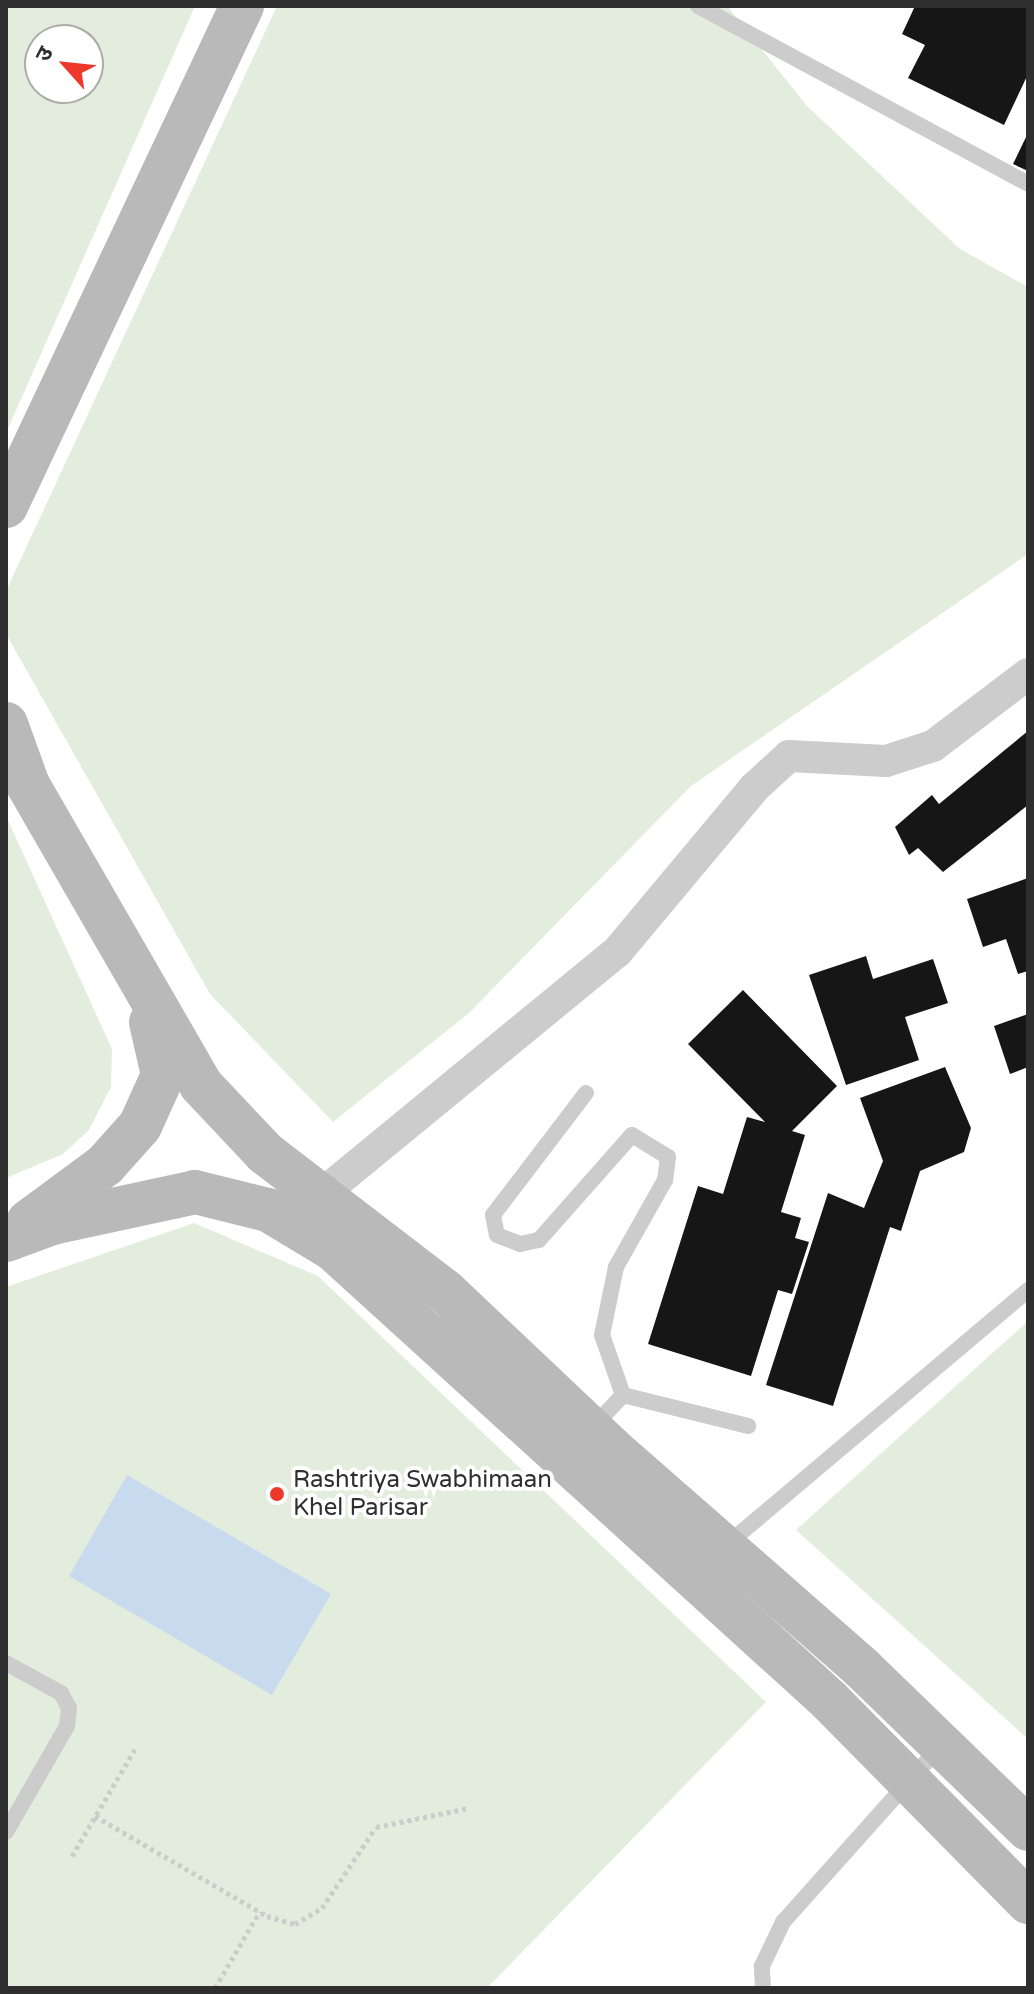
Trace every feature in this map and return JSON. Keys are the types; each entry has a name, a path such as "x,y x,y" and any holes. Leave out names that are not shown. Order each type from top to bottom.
{"street":[{"path":"6,506 242,6"},
{"path":"322,1194 617,952 754,788 789,756 886,761 933,746 1028,674"},
{"path":"6,724 17,776 142,976 201,1085 265,1153 445,1291 596,1453 1028,1902"},
{"path":"6,1239 105,1165 140,1126 163,1075 142,976"},
{"path":"6,1239 52,1223 195,1192 268,1210 333,1249 723,1548 942,1744 1028,1829"}],"lane":[{"path":"698,6 1028,184"},
{"path":"586,1093 493,1215 497,1235 520,1244 539,1240 632,1135 668,1157 665,1180 616,1267 602,1335 623,1395 596,1453"},
{"path":"723,1548 1028,1290"},
{"path":"623,1395 748,1426"},
{"path":"6,1663 61,1693 69,1708 67,1726 6,1832"},
{"path":"763,1988 762,1966 783,1922 908,1778 942,1744"}],"path":[{"path":"72,1856 135,1749"},
{"path":"95,1816 280,1922 309,1920 376,1827 469,1808"},
{"path":"215,1988 260,1911"}],"green space":[{"path":"6,6 195,6 6,433"},
{"path":"277,6 727,6 807,106 960,249 1028,287 1028,554 691,786 469,1013 333,1122 210,994 6,634 6,591"},
{"path":"6,816 112,1049 111,1087 89,1130 63,1154 6,1178"},
{"name":"Rashtriya Swabhimaan Khel Parisar","path":"194,1223 318,1276 766,1702 487,1988 6,1988 6,1287"},
{"path":"1028,1321 1028,1739 796,1530"}],"water":[{"path":"127,1475 331,1594 272,1695 69,1576"}],"building":[{"path":"915,6 1028,6 1028,74 1004,125 908,78 925,45 902,34"},
{"path":"1028,133 1028,171 1013,164"},
{"path":"1028,731 1028,805 943,872 918,848 909,855 895,827 932,795 939,804"},
{"path":"1028,878 1028,971 1018,974 1006,939 983,947 967,899"},
{"path":"866,956 873,979 933,959 948,1003 905,1017 919,1060 846,1085 809,975"},
{"path":"743,990 837,1086 792,1131 805,1135 781,1212 801,1218 795,1238 809,1242 792,1294 778,1290 751,1376 648,1344 698,1186 723,1194 747,1117 765,1122 688,1044"},
{"path":"1028,1014 1028,1067 1010,1074 994,1026"},
{"path":"945,1067 971,1128 964,1152 920,1171 901,1231 890,1227 833,1406 766,1385 828,1193 864,1208 883,1161 860,1098"}],"place":[{"name":"Rashtriya Swabhimaan Khel Parisar","path":"277,1494"}]}
